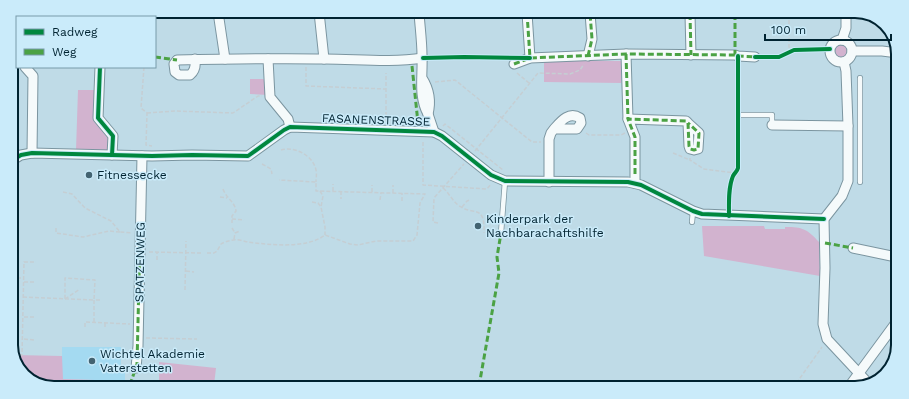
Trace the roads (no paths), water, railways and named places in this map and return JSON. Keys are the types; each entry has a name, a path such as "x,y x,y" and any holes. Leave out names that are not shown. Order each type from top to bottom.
{"street":[{"path":"219,18 225,59"},
{"path":"320,18 324,59"},
{"path":"419,18 422,58 422,94 424,107 436,133"},
{"path":"527,18 530,58"},
{"path":"588,56 592,38 590,18"},
{"path":"690,18 691,55"},
{"path":"842,40 846,28 846,18"},
{"path":"842,40 849,43 852,51 851,57 844,62 835,61 832,59 829,52 832,44 842,40"},
{"path":"852,51 891,52"},
{"path":"514,64 530,58 626,54 755,56"},
{"path":"626,54 628,120 636,137 635,183"},
{"path":"195,60 411,60 422,58"},
{"path":"18,157 32,153 142,156 248,156 290,127 288,119 270,97 268,59"},
{"path":"844,62 846,71 848,126 848,181 846,189 834,208 824,219 825,268 823,324 827,340 865,380"},
{"path":"26,68 33,76 32,153"},
{"path":"100,68 98,118 113,136 112,155"},
{"path":"549,182 549,142 551,133 554,129 562,120 567,117 578,116 580,118 581,122 577,129 554,129"},
{"path":"628,120 686,121 688,123"},
{"path":"772,125 848,126"},
{"name":"FASANENSTRASSE","path":"290,127 436,133 500,180"},
{"name":"SPATZENWEG","path":"136,368 142,156"},
{"path":"500,180 549,182 628,182 641,185 693,212 715,215 824,219"},
{"path":"853,248 891,256"},
{"path":"853,381 891,329"}],"lane":[{"path":"860,78 860,182"},
{"path":"738,115 772,115 772,125"},
{"path":"848,148 860,148"},
{"path":"500,180 501,233"},
{"path":"692,222 693,212"}],"place":[{"name":"Fitnessecke","path":"89,175"},
{"name":"Kinderpark der Nachbarachaftshilfe","path":"478,226"},
{"name":"Wichtel Akademie Vaterstetten","path":"92,361"}]}
